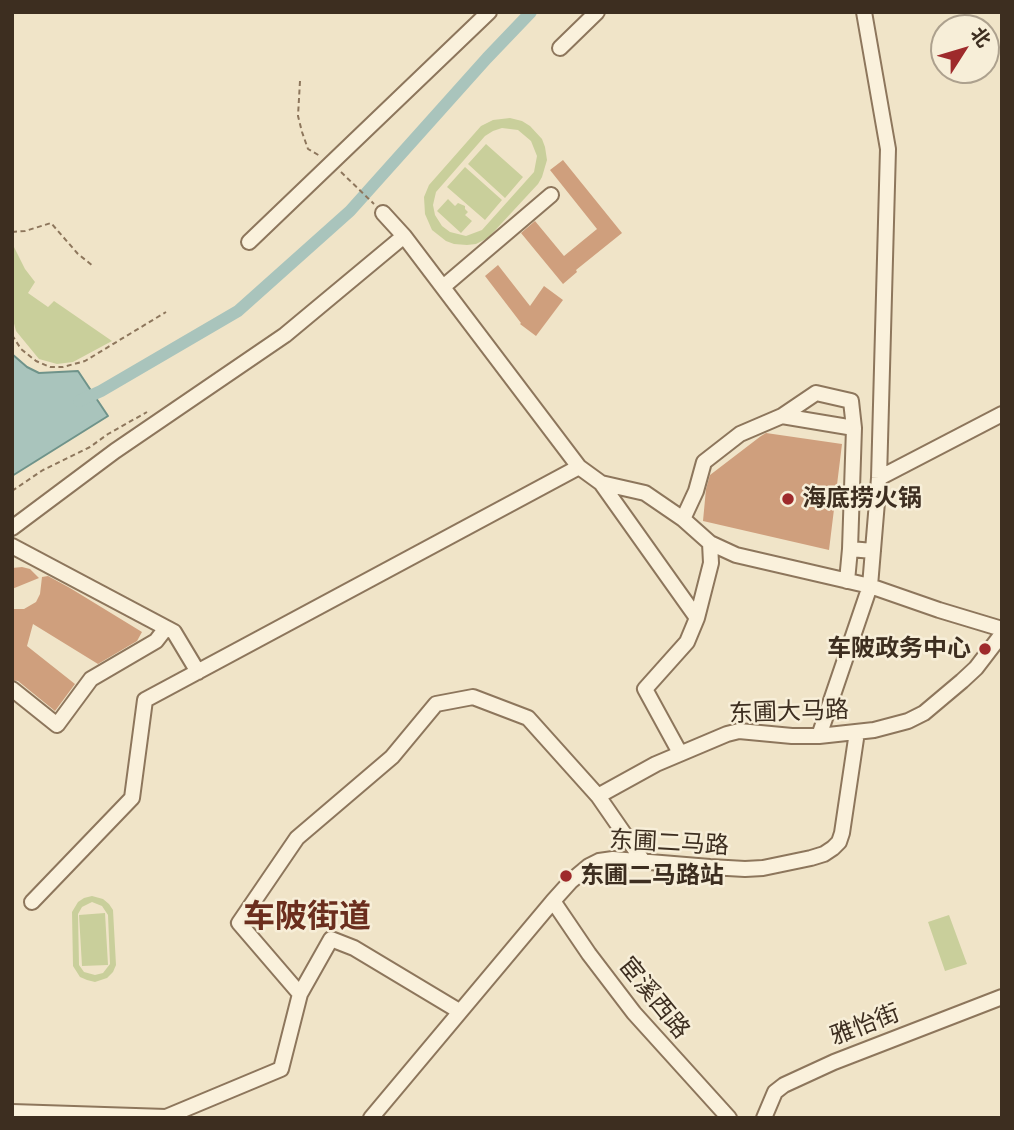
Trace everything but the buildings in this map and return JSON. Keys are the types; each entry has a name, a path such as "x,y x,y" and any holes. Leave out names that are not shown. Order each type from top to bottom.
{"street":[{"path":"249,242 337,168 489,12"},
{"path":"560,48 597,12"},
{"path":"819,736 870,586 880,478 888,149 864,12"},
{"path":"443,287 551,195"},
{"path":"383,213 404,236 579,467 601,483 697,618"},
{"path":"12,528 115,451 285,335 404,236"},
{"path":"683,519 696,491 704,462 740,434 782,416 816,393 851,401 854,428 847,581"},
{"path":"880,478 1002,414"},
{"path":"782,416 854,428"},
{"path":"32,901 132,798 145,700 579,467"},
{"path":"601,483 645,492 683,519 710,543 736,555 870,586 1002,629"},
{"path":"680,753 645,689 687,642 697,618 711,563 710,543"},
{"path":"12,546 174,632 198,672"},
{"path":"850,550 873,551"},
{"path":"12,689 57,725 91,680 156,640 166,628"},
{"name":"东圃大马路","path":"598,796 656,764 739,731 819,736 894,726 924,713 969,674 1002,634"},
{"path":"300,994 239,923 297,838 392,757 436,704 473,697 528,719 598,796 643,861"},
{"name":"东圃二马路","path":"371,1118 553,901 580,873 599,861 613,859 745,869 778,865 824,854 833,848 842,833 858,732"},
{"name":"宦溪西路","path":"553,901 634,1013 729,1118"},
{"path":"12,1112 166,1117 281,1069 300,994 331,939 354,948 459,1011"},
{"name":"雅怡街","path":"764,1118 775,1092 784,1085 834,1062 1002,997"}],"path":[{"path":"300,81 298,116 308,149 337,168 383,213"},
{"path":"12,232 51,223 78,254 93,266"},
{"path":"12,335 21,349 36,361 50,367 63,367 85,361 166,312"},
{"path":"12,491 43,470 90,447 151,410"}],"green space":[{"path":"510,118 522,121 542,139 547,160 542,177 488,238 476,244 454,244 432,230 425,214 424,197 429,185 481,126 493,120","holes":["502,128 518,130 531,141 537,156 534,172 482,230 466,236 450,232 435,215 433,205 436,192 485,136"]},
{"path":"486,144 523,177 505,198 468,164"},
{"path":"465,167 502,200 485,220 447,187"},
{"path":"448,199 455,206 458,203 465,206 468,212 465,215 472,221 461,233 437,211"},
{"path":"12,243 35,282 28,293 48,307 54,301 112,341 73,362 57,364 39,359 16,331 12,316"},
{"path":"92,896 103,899 113,910 116,965 107,978 95,982 80,977 73,966 72,912 84,898","holes":["92,902 102,906 108,915 110,964 103,973 95,975 84,972 79,965 78,914 82,907"]},
{"path":"105,913 108,965 82,966 79,915"},
{"path":"949,915 967,964 945,971 928,922"}],"water":[{"path":"12,354 39,373 78,371 108,416 12,476"}],"waterway":[{"path":"79,401 101,391 238,311 350,211 531,12"}],"place":[{"name":"海底捞火锅","path":"788,499"},
{"name":"车陂政务中心","path":"985,649"},
{"name":"东圃二马路站","path":"566,876"}],"district":[{"name":"车陂街道","path":"307,917"}]}
